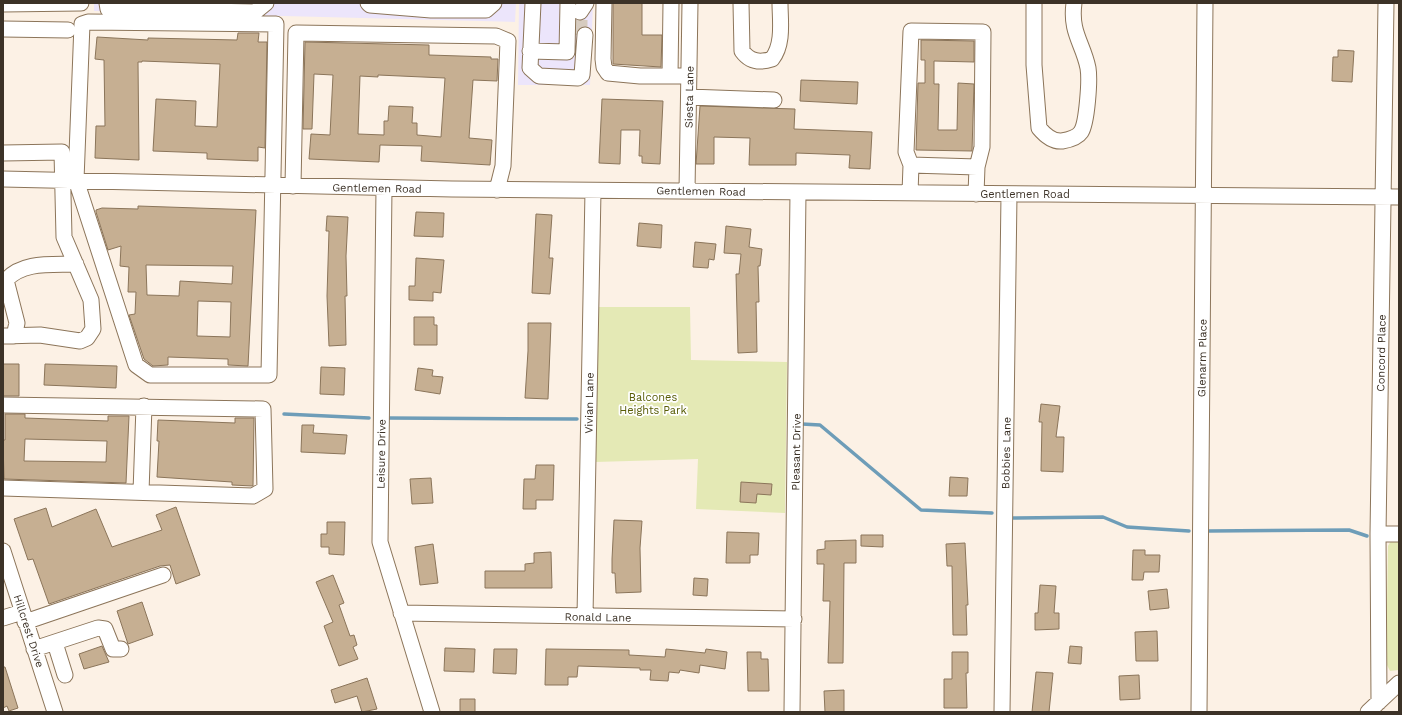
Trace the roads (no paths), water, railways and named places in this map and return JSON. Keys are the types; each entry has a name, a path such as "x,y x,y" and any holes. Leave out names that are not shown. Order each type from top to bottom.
{"street":[{"path":"3,4 81,3"},
{"path":"107,3 108,9 255,12 266,3"},
{"path":"368,3 370,5 431,10 486,10 494,3"},
{"path":"533,3 530,68 534,74 539,76 578,78 584,72 584,38"},
{"path":"530,51 567,52 568,3"},
{"path":"604,3 603,59 606,70 613,74 689,76"},
{"path":"670,76 671,3"},
{"name":"Siesta Lane","path":"687,191 690,3"},
{"path":"741,3 742,51 754,61 763,62 772,58 778,47 780,36 780,3"},
{"path":"1034,3 1034,65 1039,128 1045,136 1059,141 1072,139 1081,133 1086,118 1088,69 1075,35 1073,12 1074,3"},
{"name":"Glenarm Place","path":"1199,712 1205,3"},
{"name":"Concord Place","path":"1373,707 1378,534 1392,197 1386,3"},
{"path":"3,153 62,152 69,180 136,365 150,375 270,375 276,24 88,22 82,24 69,180 64,237 91,300 93,329 92,333 80,341 40,335 8,336"},
{"path":"3,29 68,30"},
{"path":"910,194 911,165 906,152 911,31 983,32 982,147 977,167 976,194"},
{"path":"292,186 296,34 496,36 508,41 503,166 497,190"},
{"path":"688,97 774,100"},
{"path":"911,165 977,167"},
{"name":"Gentlemen Road","path":"3,179 497,190 1392,197"},
{"name":"Leisure Drive","path":"384,188 380,542 432,712"},
{"name":"Vivian Lane","path":"585,616 593,191"},
{"name":"Pleasant Drive","path":"792,712 798,192"},
{"name":"Bobbies Lane","path":"1002,712 1009,194"},
{"path":"8,336 17,323 6,280 10,275 32,265 76,264"},
{"path":"3,405 263,408 265,489 253,496 3,488"},
{"path":"141,492 144,406"},
{"path":"1378,534 1399,534"},
{"name":"Hillcrest Drive","path":"3,551 54,712"},
{"path":"3,618 24,617 163,575"},
{"name":"Ronald Lane","path":"401,613 794,619"},
{"path":"34,649 98,628 105,630 113,649 121,648"},
{"path":"55,643 65,675"},
{"path":"1373,707 1399,683"}],"waterway":[{"path":"284,414 369,418"},
{"path":"388,418 577,419"},
{"path":"802,424 820,425 921,510 992,513"},
{"path":"1013,518 1103,517 1127,527 1189,531"},
{"path":"1208,531 1349,530 1367,536"}],"tunnel":[{"path":"580,12 580,35"}],"park label":[{"name":"Balcones Heights Park","path":"653,403"}]}
